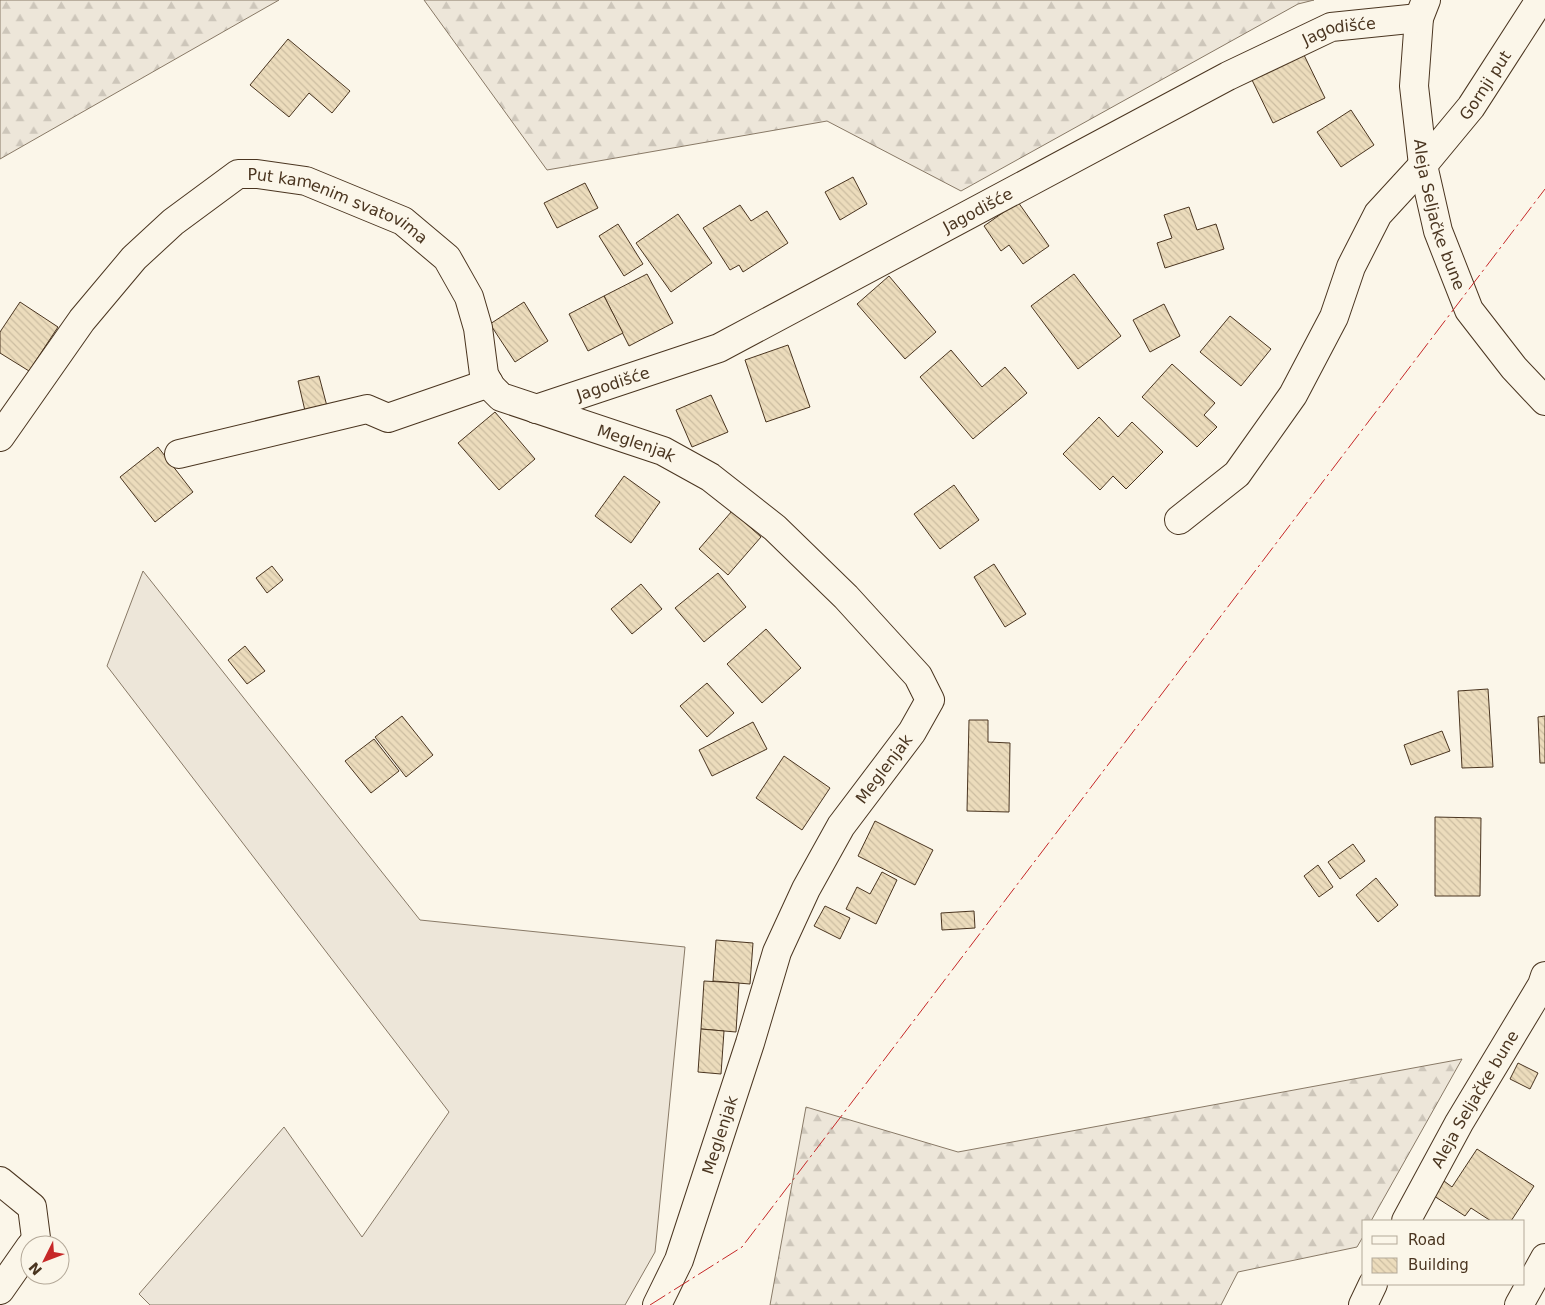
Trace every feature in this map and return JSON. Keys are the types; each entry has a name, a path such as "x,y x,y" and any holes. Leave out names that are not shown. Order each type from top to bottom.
{"street":[{"name":"Gornji put","path":"1179,520 1237,474 1293,395 1334,317 1351,267 1378,214 1423,165 1471,107 1540,0"},
{"name":"Aleja Seljačke bune","path":"1423,9 1414,86 1423,165 1438,231 1469,310 1514,368 1545,401"},
{"name":"Jagodišće","path":"536,409 719,348 1228,76 1331,28 1423,9"},
{"name":"Put kamenim svatovima","path":"0,437 82,320 134,258 173,222 222,188 238,174 257,174 306,181 404,221 447,258 469,297 478,328 484,374 489,383"},
{"path":"179,454 367,409 388,418 489,383 501,397 536,409"},
{"name":"Meglenjak","path":"536,409 663,452 710,477 775,528 846,597 918,676 930,700 912,732 841,826 806,889 777,952 750,1043 679,1260 657,1305"},
{"name":"Aleja Seljačke bune","path":"1407,1220 1459,1123 1542,985 1545,976"},
{"path":"0,1181 32,1208 36,1235"},
{"path":"1519,1305 1545,1258"},
{"path":"0,1290 20,1262"},
{"path":"1363,1305 1373,1285"}],"green space":[{"path":"0,0 279,0 0,159"},
{"path":"424,0 1314,0 1298,4 961,191 827,121 547,170"},
{"path":"143,571 420,920 685,947 655,1252 625,1305 150,1305 139,1294 284,1127 362,1237 449,1112 107,666"},
{"path":"1462,1059 1372,1220 1362,1220 1362,1238 1357,1247 1238,1272 1221,1305 770,1305 806,1107 958,1152"}],"building":[{"path":"288,39 350,91 332,113 309,93 289,117 250,85"},
{"path":"1304,55 1325,98 1273,123 1252,80"},
{"path":"1351,110 1374,145 1341,167 1317,132"},
{"path":"853,177 867,204 840,220 825,192"},
{"path":"585,183 598,208 557,228 544,203"},
{"path":"1018,202 1049,246 1023,264 1009,245 1001,251 984,226"},
{"path":"740,205 751,221 767,211 788,243 743,272 739,265 730,270 703,228"},
{"path":"1189,207 1197,230 1216,224 1224,249 1165,268 1157,243 1172,238 1164,215"},
{"path":"678,214 712,263 671,292 636,243"},
{"path":"618,224 643,264 624,276 599,236"},
{"path":"647,274 673,323 629,346 604,296"},
{"path":"1074,274 1121,336 1078,369 1031,306"},
{"path":"889,276 936,332 905,359 857,304"},
{"path":"604,296 623,333 588,351 569,314"},
{"path":"20,302 58,327 29,371 0,353 0,332"},
{"path":"524,302 548,341 515,362 490,324"},
{"path":"1164,304 1180,336 1150,352 1133,320"},
{"path":"1230,316 1271,349 1241,386 1200,352"},
{"path":"788,345 810,407 766,422 745,360"},
{"path":"951,350 982,387 1005,367 1027,393 973,439 920,377"},
{"path":"1172,364 1215,403 1204,415 1217,427 1197,447 1142,397"},
{"path":"319,376 328,410 306,415 298,381"},
{"path":"711,395 728,432 692,447 676,410"},
{"path":"495,412 535,459 499,490 458,443"},
{"path":"1099,417 1118,437 1132,422 1163,452 1126,489 1113,476 1100,490 1063,454"},
{"path":"158,447 193,492 155,522 120,477"},
{"path":"624,476 660,502 631,543 595,516"},
{"path":"954,485 979,520 940,549 914,514"},
{"path":"732,511 761,537 728,575 699,549"},
{"path":"994,564 1026,614 1005,627 974,577"},
{"path":"272,566 283,580 267,593 256,578"},
{"path":"718,573 746,607 704,642 675,608"},
{"path":"641,584 662,609 632,634 611,609"},
{"path":"766,629 801,668 762,703 727,664"},
{"path":"245,646 265,671 247,684 228,660"},
{"path":"707,683 734,713 707,737 680,706"},
{"path":"1488,689 1493,767 1462,768 1458,691"},
{"path":"402,716 433,755 406,777 375,737"},
{"path":"1545,716 1545,763 1540,763 1538,717"},
{"path":"969,720 988,720 988,742 1010,743 1009,812 967,811"},
{"path":"753,722 767,749 712,776 699,750"},
{"path":"1442,731 1450,751 1411,765 1404,745"},
{"path":"374,739 399,771 371,793 345,761"},
{"path":"784,756 830,788 802,830 756,798"},
{"path":"1435,817 1481,818 1480,896 1435,896"},
{"path":"875,821 933,850 915,885 858,856"},
{"path":"1353,844 1365,861 1340,879 1328,862"},
{"path":"1318,865 1333,887 1319,897 1304,876"},
{"path":"882,872 897,880 876,924 846,909 857,887 870,894"},
{"path":"1376,878 1398,905 1378,922 1356,895"},
{"path":"825,906 850,918 840,939 814,926"},
{"path":"974,911 975,928 942,930 941,913"},
{"path":"716,940 753,943 750,984 713,981"},
{"path":"704,981 739,983 736,1032 701,1029"},
{"path":"701,1029 724,1031 721,1074 698,1072"},
{"path":"1518,1063 1538,1073 1530,1089 1510,1079"},
{"path":"1477,1149 1534,1186 1512,1220 1489,1220 1471,1208 1465,1216 1434,1196 1444,1181 1452,1187"}],"power":[{"path":"650,1305 742,1247 1545,189"}]}
